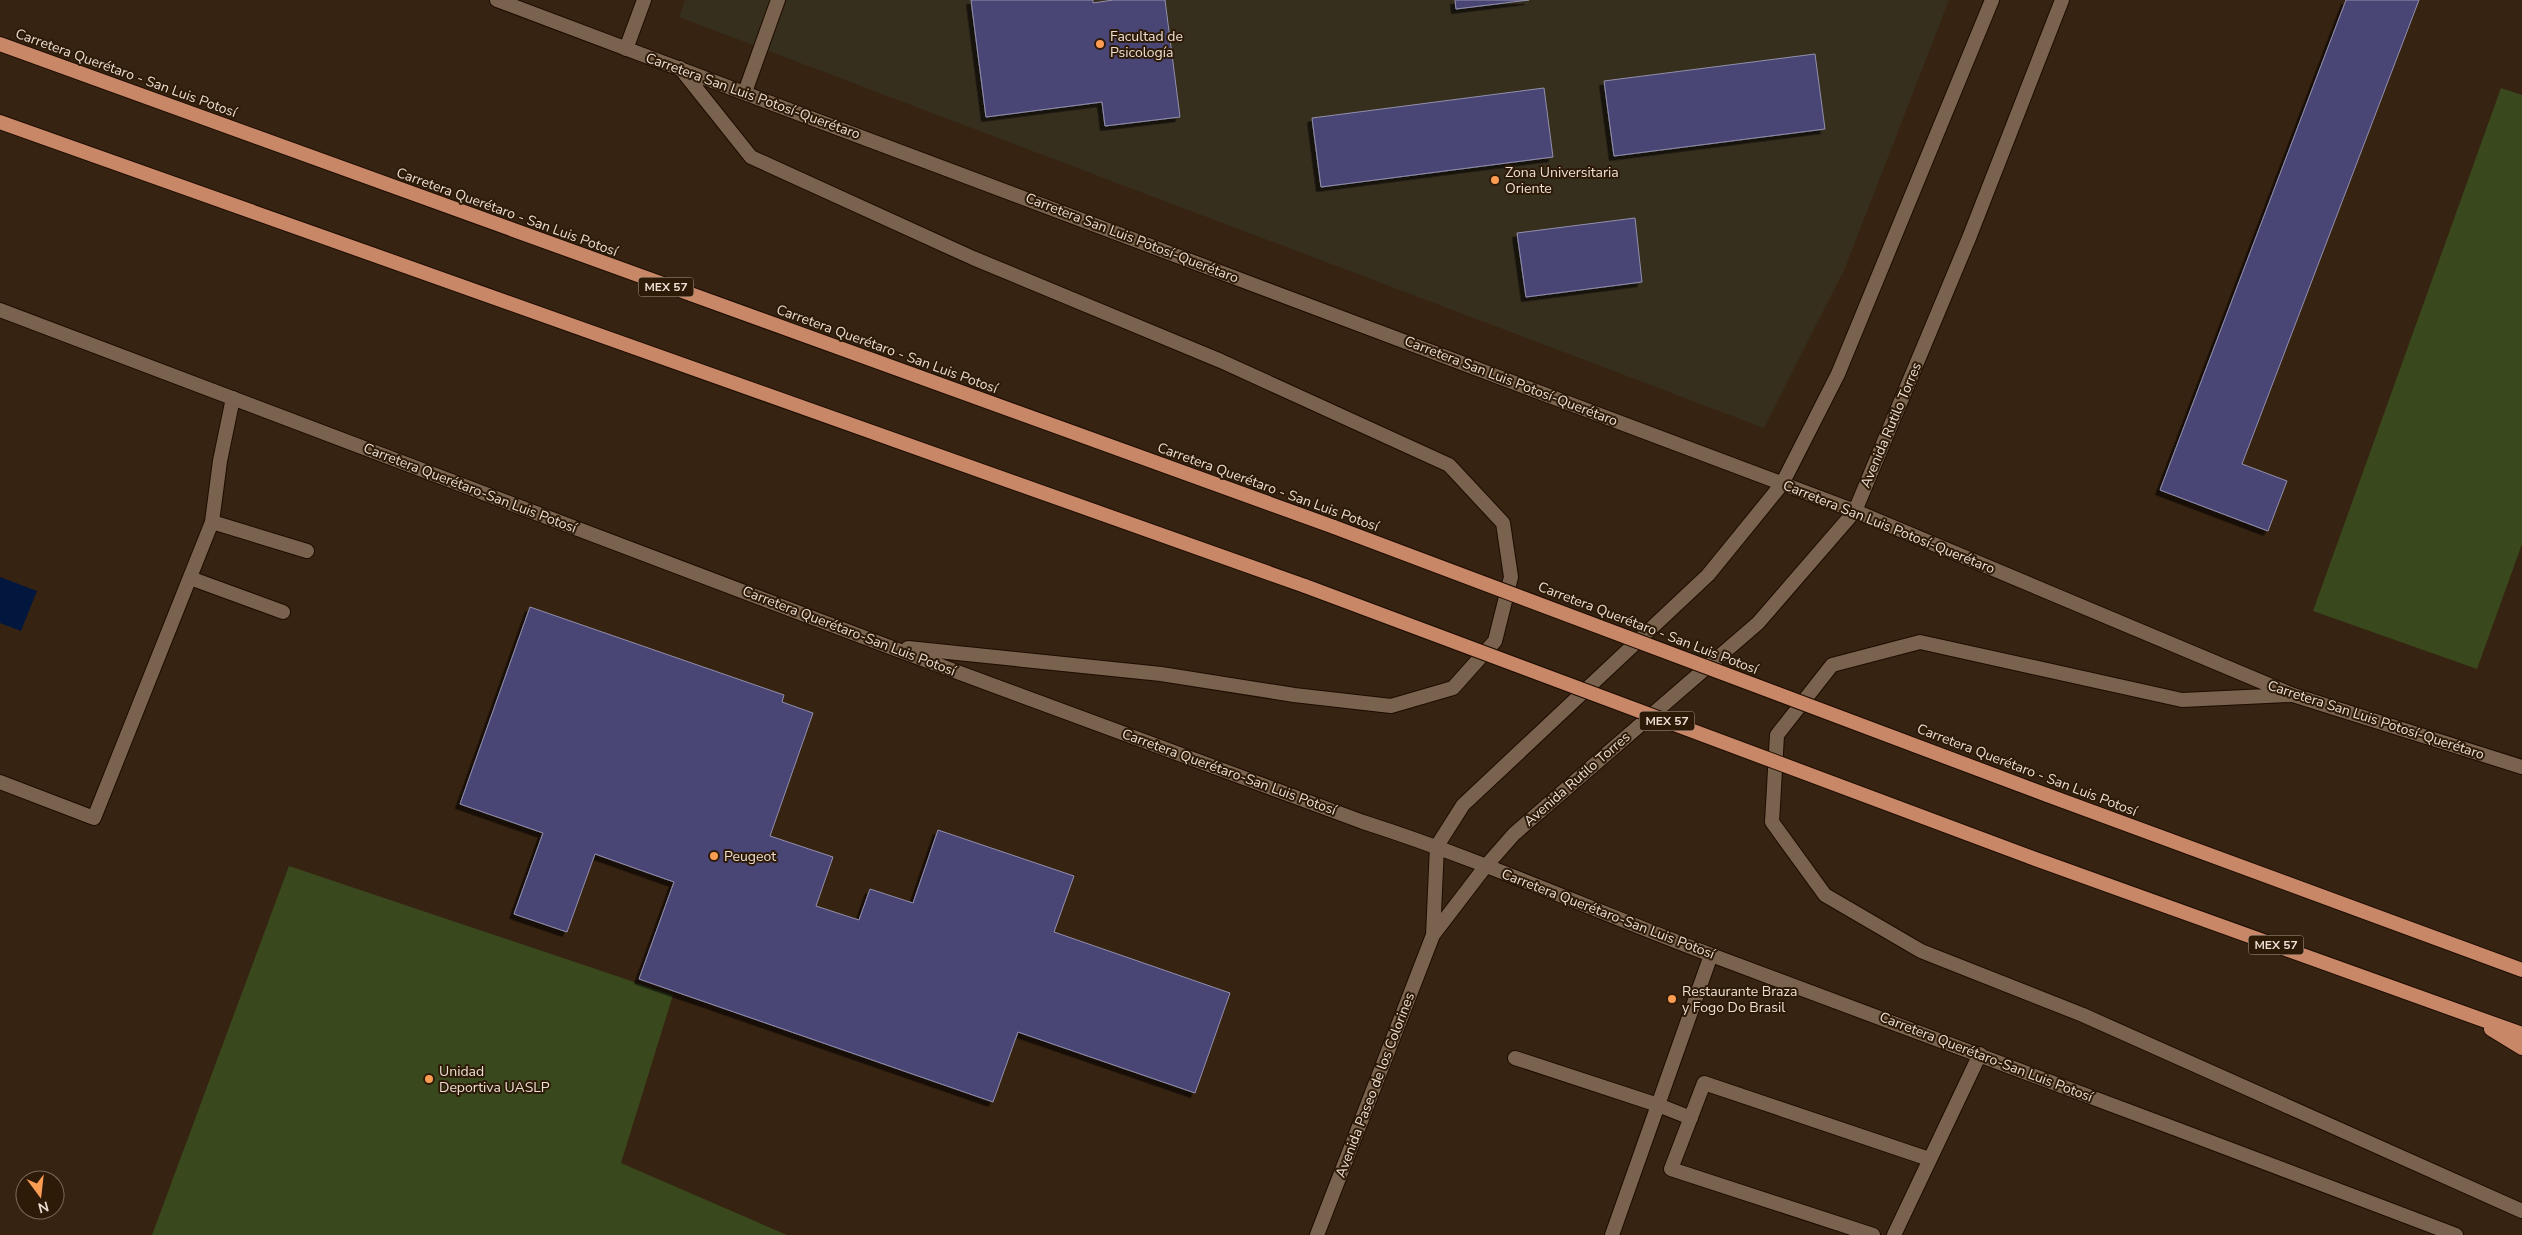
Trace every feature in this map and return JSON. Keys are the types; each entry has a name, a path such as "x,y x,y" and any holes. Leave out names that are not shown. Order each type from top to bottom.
{"highway":[{"name":"Carretera Querétaro - San Luis Potosí","path":"0,44 1334,527 2047,795 2522,970"},
{"name":"MEX 57","path":"0,122 1305,586 2030,857 2522,1034"},
{"path":"2460,1011 2522,1048"}],"main road":[{"name":"Carretera San Luis Potosí-Querétaro","path":"497,0 1855,511 2293,695 2522,767"},
{"path":"626,49 644,0"},
{"path":"745,92 778,0"},
{"path":"1437,846 1463,805 1708,575 1782,484 1838,374 1992,0"},
{"name":"Avenida Rutilo Torres","path":"1485,867 1514,834 1758,623 1855,511 1969,238 2062,0"},
{"path":"679,67 751,157 973,258 1221,361 1449,465 1504,523 1511,577 1495,642 1453,688 1391,706 1294,695 1161,674 887,646"},
{"name":"Carretera Querétaro-San Luis Potosí","path":"0,310 887,646 1363,822 1437,846 1485,867 1711,955 1980,1054 2456,1235"},
{"path":"0,782 94,818 212,522 220,461 233,398"},
{"path":"212,522 308,551"},
{"path":"190,578 283,612"},
{"path":"2293,695 2182,700 1920,642 1832,664 1777,735 1772,822 1825,895 1921,950 2083,1015 2522,1211"},
{"name":"Avenida Paseo de los Colorines","path":"1433,936 1437,846"},
{"name":"Avenida Paseo de los Colorines","path":"1317,1235 1433,936 1485,867"},
{"path":"1612,1235 1711,955"},
{"path":"1894,1235 1980,1054"},
{"path":"1515,1058 1658,1105 1691,1118"},
{"path":"1873,1235 1671,1169 1704,1083 1929,1159"}],"shaded area":[{"name":"Zona Universitaria Oriente","path":"685,0 1949,0 1845,268 1764,428 679,17"}],"green space":[{"path":"2501,88 2522,95 2522,544 2477,669 2313,611"},
{"name":"Unidad Deportiva UASLP","path":"289,866 673,995 621,1163 787,1235 152,1235"}],"water":[{"path":"0,577 37,591 21,631 0,623"}],"building":[{"path":"971,0 1093,0 1093,3 1113,0 1165,0 1180,117 1105,126 1102,102 986,117"},
{"path":"1455,0 1529,0 1456,9"},
{"path":"2346,0 2419,0 2242,464 2287,481 2268,531 2160,490"},
{"path":"1815,54 1825,129 1614,156 1604,81"},
{"path":"1544,88 1553,157 1321,187 1312,118"},
{"path":"1635,218 1642,282 1526,297 1517,233"},
{"name":"Peugeot","path":"530,607 784,695 782,702 813,713 770,836 833,857 816,906 859,920 870,889 913,903 938,830 1074,876 1054,932 1230,993 1195,1093 1018,1032 993,1102 639,979 674,882 595,854 567,932 514,914 543,833 460,804"}],"place":[{"name":"Facultad de Psicología","path":"1100,44"},
{"name":"Zona Universitaria Oriente","path":"1495,180"},
{"name":"Peugeot","path":"714,856"},
{"name":"Restaurante Braza y Fogo Do Brasil","path":"1672,999"},
{"name":"Unidad Deportiva UASLP","path":"429,1079"}]}
